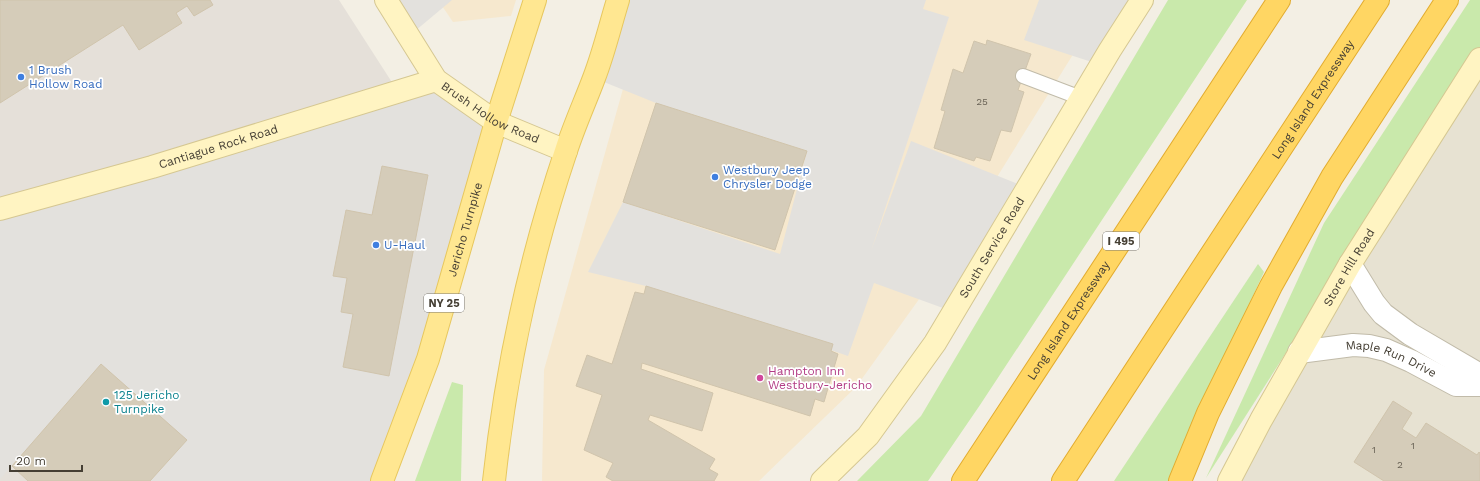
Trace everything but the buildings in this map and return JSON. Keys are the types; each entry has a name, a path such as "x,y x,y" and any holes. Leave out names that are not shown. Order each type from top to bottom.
{"highway":[{"name":"Long Island Expressway","path":"963,481 1279,0"},
{"name":"Long Island Expressway","path":"1063,481 1378,0"},
{"path":"1180,481 1208,414 1271,286 1332,177 1447,0"}],"main road":[{"name":"Brush Hollow Road","path":"386,0 436,80 496,122 566,150"},
{"name":"Jericho Turnpike","path":"382,481 428,360 496,122 536,0"},
{"path":"494,481 499,435 520,312 566,150 594,78 618,0"},
{"name":"South Service Road","path":"822,481 868,436 936,343 1142,0"},
{"name":"Store Hill Road","path":"1229,481 1299,352 1350,264 1480,59"},
{"name":"Cantiague Rock Road","path":"0,209 152,166 436,80"}],"street":[{"name":"Maple Run Drive","path":"1350,264 1374,303 1387,317 1410,334 1480,375"},
{"name":"Maple Run Drive","path":"1299,352 1353,345 1369,346 1386,350 1456,385 1480,385"}],"lane":[{"path":"1023,76 1082,98"}],"shaded area":[{"path":"0,0 339,0 451,174 357,481 0,481"},
{"path":"386,0 452,0 409,36"},
{"path":"438,0 516,0 511,16 453,22"},
{"path":"618,0 926,0 923,9 949,17 871,251 911,141 1028,188 954,312 874,283 848,356 646,286 588,272 623,202 780,254 807,151 656,103 594,78"},
{"path":"648,0 1109,0 1077,48 935,277 856,387 759,481 542,481 544,370"},
{"path":"1039,0 1142,0 1101,65 1024,40"},
{"path":"1480,59 1480,481 1229,481"},
{"path":"436,80 496,122 380,481 150,481 187,440 101,364 0,479 0,221 90,183"}],"green space":[{"path":"1168,0 1247,0 980,405 928,481 857,481 921,416"},
{"path":"1470,0 1480,0 1480,49 1206,478 1324,223"},
{"path":"1258,264 1264,272 1168,481 1114,481"},
{"path":"452,382 463,385 461,481 415,481"}],"place":[{"name":"1 Brush Hollow Road","path":"21,77"},
{"name":"Westbury Jeep Chrysler Dodge","path":"715,177"},
{"name":"U-Haul","path":"376,245"},
{"name":"Hampton Inn Westbury-Jericho","path":"760,378"},
{"name":"125 Jericho Turnpike","path":"106,402"}]}
